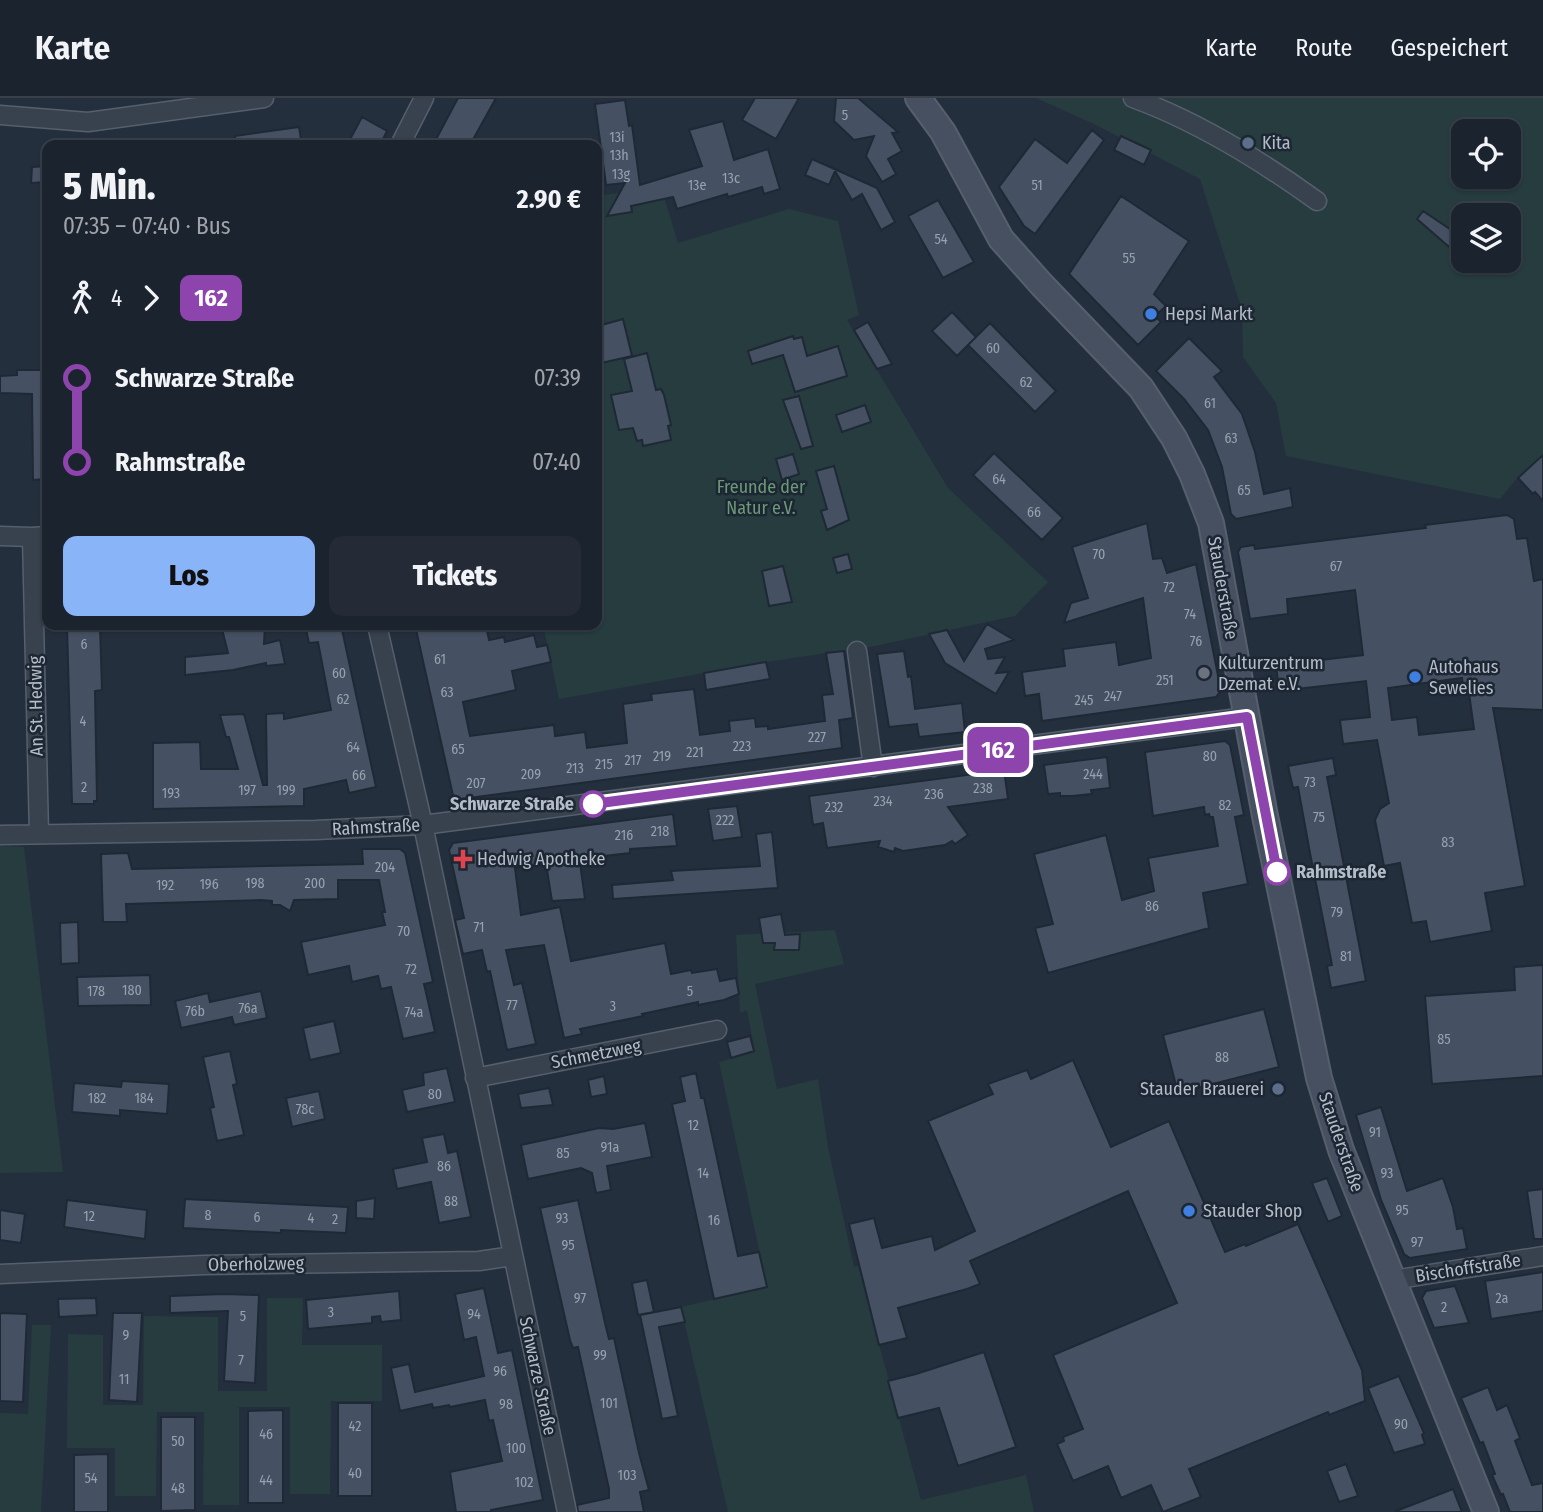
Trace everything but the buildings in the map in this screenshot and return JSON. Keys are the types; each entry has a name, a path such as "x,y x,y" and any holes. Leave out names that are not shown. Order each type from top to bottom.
{"main road":[{"name":"Stauderstraße","path":"918,98 943,132 1002,239 1042,285 1141,388 1174,438 1192,474 1211,523 1319,1078 1341,1150 1486,1512"}],"street":[{"path":"0,115 88,122 264,98"},
{"path":"403,140 424,98"},
{"path":"1133,98 1158,107 1212,134 1317,201"},
{"name":"An St. Hedwig","path":"0,537 39,536 39,834"},
{"name":"Schwarze Straße","path":"378,630 423,825 567,1512"},
{"path":"857,651 873,767"},
{"name":"Rahmstraße","path":"0,835 423,825 1247,717"},
{"name":"Schmetzweg","path":"475,1078 717,1030"},
{"name":"Oberholzweg","path":"0,1273 204,1265 480,1261 513,1256"},
{"name":"Bischoffstraße","path":"1393,1280 1543,1256"}],"green space":[{"path":"1036,98 1543,98 1543,455 1518,477 1500,499 1286,456 1276,403 1243,357 1242,310 1200,179 1094,124"},
{"name":"Freunde der Natur e.V.","path":"661,187 678,243 789,209 838,221 859,315 847,320 948,488 1048,582 1015,616 875,646 766,662 559,699 544,630 602,630 602,195"},
{"path":"0,846 24,847 63,1172 0,1173"},
{"path":"835,930 844,964 755,984 777,1089 818,1079 828,1147 854,1267 858,1266 921,1500 1026,1475 1034,1512 728,1512 681,1307 767,1287 719,1062 755,1052 747,1010 740,1013 736,935"},
{"path":"267,1298 303,1298 302,1345 382,1345 382,1401 331,1401 330,1494 290,1494 290,1407 239,1407 239,1505 203,1505 204,1412 157,1412 156,1496 115,1496 115,1448 67,1448 68,1334 103,1335 103,1405 143,1405 144,1316 218,1317 218,1391 267,1391"},
{"path":"32,1325 51,1325 41,1512 0,1512 0,1413 28,1414"}],"bus line":[{"name":"162","path":"593,804 1247,717 1277,872"}],"place":[{"name":"Kita","path":"1248,143"},
{"name":"Hepsi Markt","path":"1151,314"},
{"name":"Kulturzentrum Dzemat e.V.","path":"1204,673"},
{"name":"Autohaus Sewelies","path":"1415,677"},
{"name":"Schwarze Straße","path":"593,804"},
{"name":"Hedwig Apotheke","path":"463,859"},
{"name":"Rahmstraße","path":"1277,872"},
{"name":"Stauder Brauerei","path":"1278,1089"},
{"name":"Stauder Shop","path":"1189,1211"}]}
